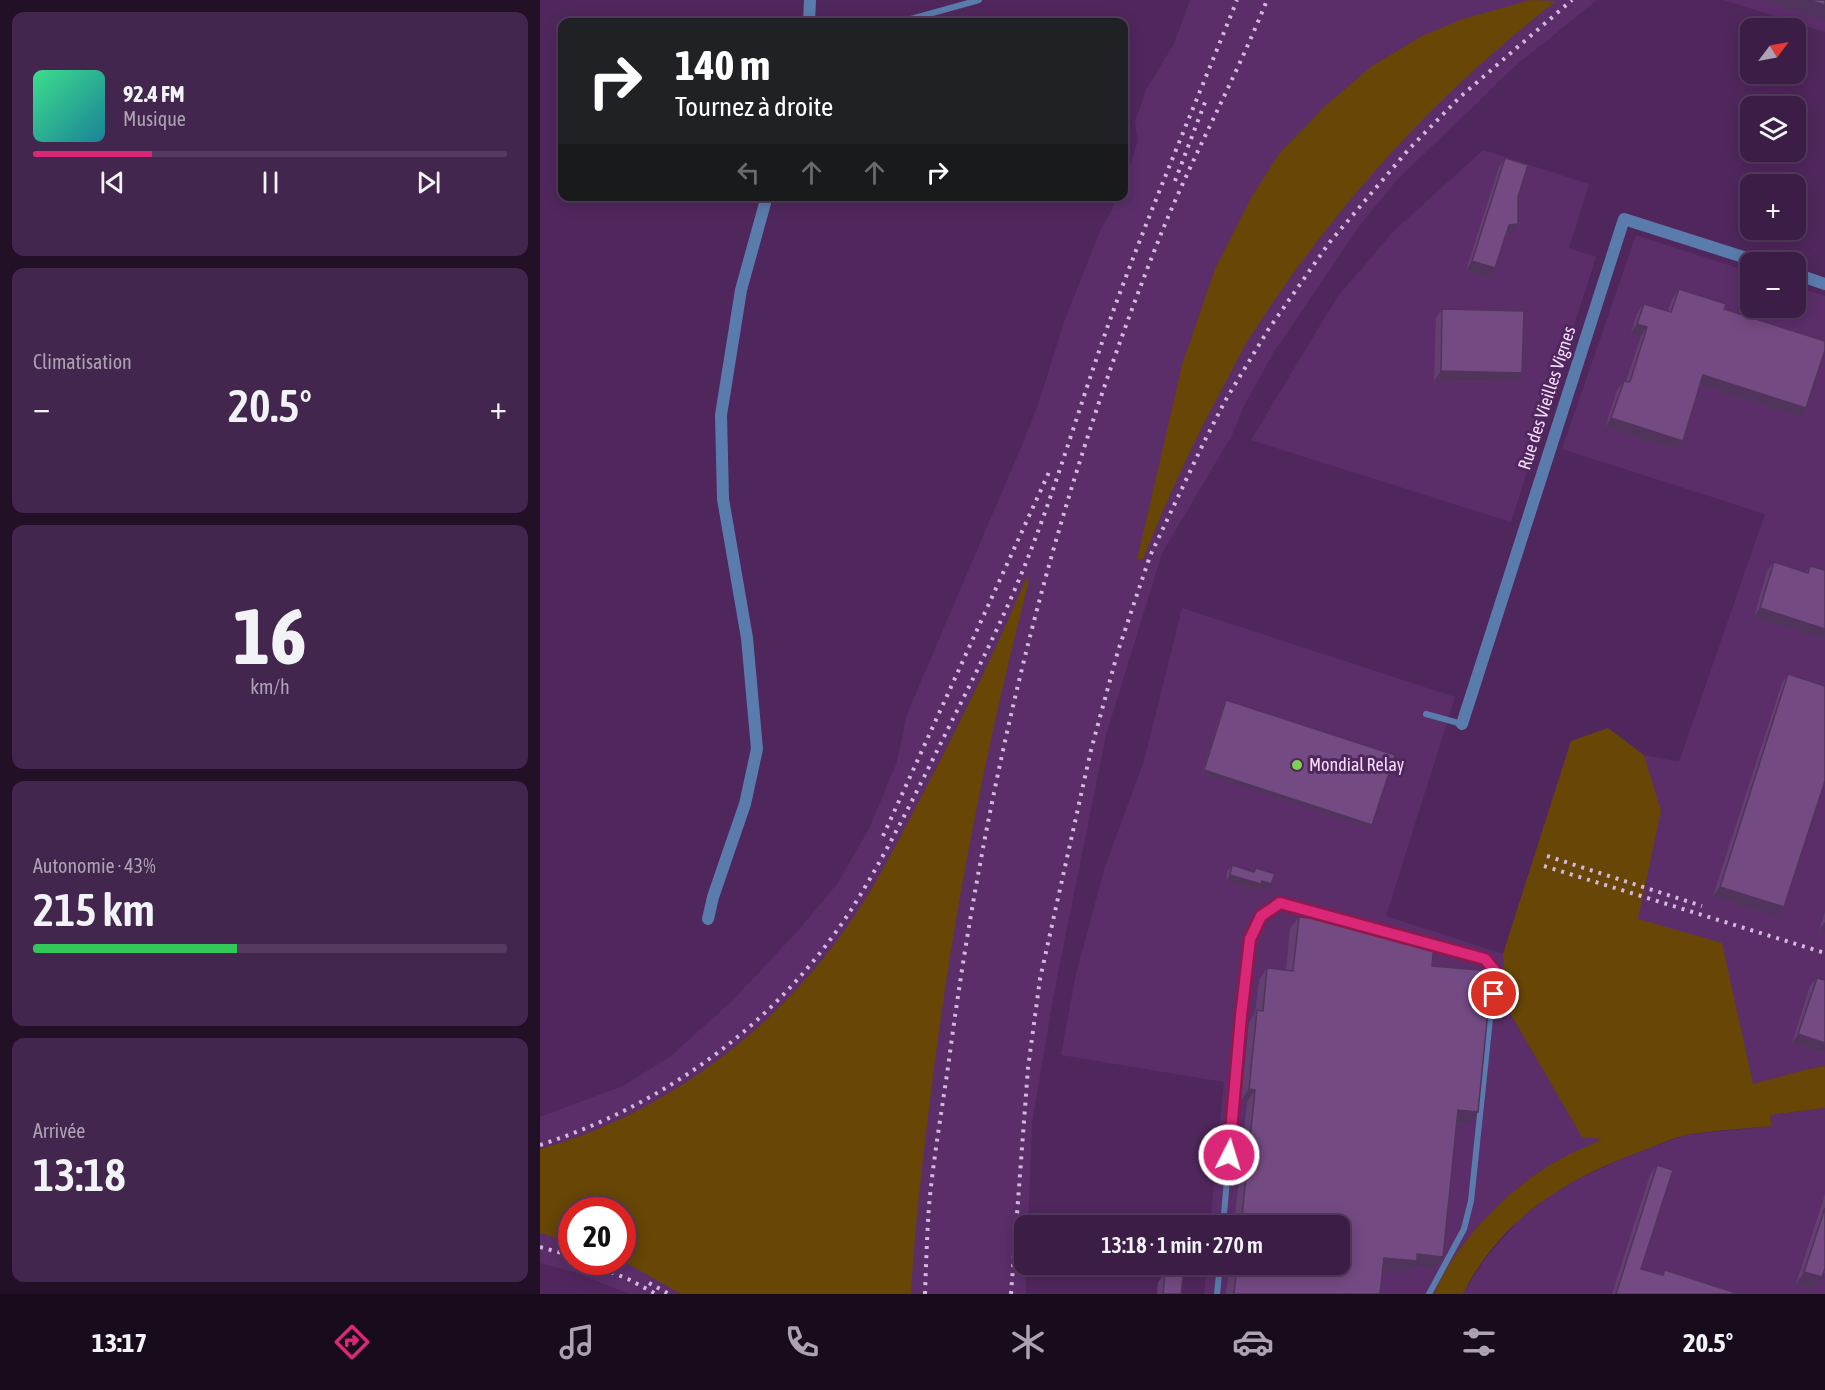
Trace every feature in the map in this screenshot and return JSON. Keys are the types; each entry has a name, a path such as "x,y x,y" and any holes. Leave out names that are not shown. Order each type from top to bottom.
{"street":[{"path":"809,18 810,0"},
{"path":"708,919 713,897 745,804 758,749 747,638 723,499 721,415 741,290 766,201"},
{"name":"Rue des Vieilles Vignes","path":"1462,724 1624,219 1740,256"},
{"path":"1806,277 1825,284"}],"lane":[{"path":"914,18 979,0"},
{"path":"1426,714 1462,724"},
{"path":"1224,1215 1250,939 1261,916 1280,903 1360,925"},
{"path":"1371,928 1485,959 1495,971 1471,1201 1464,1229 1429,1294"},
{"path":"1217,1294 1219,1275"}],"shaded area":[{"path":"1190,0 1597,0 1514,67 1397,180 1363,221 1273,353 1243,408 1232,435 1162,553 1106,735 1054,993 1032,1123 1028,1215 1014,1215 1014,1275 1025,1275 1026,1294 630,1294 581,1275 636,1275 636,1197 558,1197 558,1268 540,1263 540,1117 623,1086 671,1056 734,999 795,934 837,884 869,829 897,762 907,714 1020,450 1039,402 1064,322 1098,236 1116,201 1128,201 1128,172 1138,140 1135,122 1146,90 1174,44"},
{"path":"1530,0 1556,1 1492,54 1389,155 1331,224 1278,295 1239,356 1171,492 1143,559 1137,560 1182,365 1215,269 1251,198 1279,154 1323,108 1372,66 1422,36 1463,19"},
{"path":"1724,0 1825,0 1825,32 1806,26 1806,18 1781,18"},
{"path":"1483,150 1589,184 1569,248 1596,257 1511,522 1251,440 1338,296 1394,231"},
{"path":"1636,235 1740,269 1740,318 1806,318 1806,290 1825,296 1825,1066 1808,1069 1603,1138 1438,1285 1434,1294 1204,1294 1206,1275 1350,1275 1350,1215 1211,1215 1224,1082 1061,1055 1076,974 1105,867 1143,764 1182,608 1455,697 1386,916 1503,954 1571,741 1608,728 1644,755 1679,762 1765,514 1562,449"},
{"path":"1026,578 1029,581 982,780 946,982 923,1161 911,1294 681,1294 636,1268 636,1197 558,1197 558,1238 540,1233 540,1149 586,1134 630,1114 673,1091 714,1063 788,999 849,924 899,839 966,709"},
{"path":"1608,728 1644,755 1661,811 1638,919 1722,943 1753,1084 1825,1066 1825,1108 1770,1115 1772,1126 1680,1136 1585,1175 1560,1189 1515,1223 1478,1268 1463,1294 1434,1294 1456,1255 1471,1235 1505,1199 1542,1170 1602,1139 1582,1137 1506,1006 1503,954 1571,741"},
{"path":"1825,1108 1825,1294 1463,1294 1485,1259 1519,1220 1552,1193 1574,1181 1624,1158 1685,1135 1772,1126 1770,1115"}],"building":[{"path":"1809,0 1825,0 1825,5"},
{"path":"1505,158 1528,165 1518,197 1518,224 1509,225 1495,268 1472,261"},
{"path":"1679,289 1726,304 1724,309 1740,314 1740,318 1752,318 1825,341 1825,350 1806,408 1703,375 1683,441 1611,418 1624,381 1630,382 1647,327 1637,324 1644,304 1671,312"},
{"path":"1442,309 1524,311 1522,373 1441,371"},
{"path":"1774,562 1808,573 1810,566 1825,570 1825,629 1760,608"},
{"path":"1788,674 1825,686 1825,781 1784,907 1720,887"},
{"name":"Mondial Relay","path":"1226,700 1395,755 1372,825 1204,770"},
{"path":"1232,865 1254,872 1256,868 1275,874 1271,884 1262,881 1261,884 1230,875"},
{"path":"1299,917 1388,926 1387,939 1434,943 1432,966 1492,971 1478,1112 1458,1110 1443,1257 1417,1254 1417,1261 1384,1258 1380,1294 1234,1294 1236,1275 1350,1275 1350,1215 1242,1215 1255,1090 1249,1089 1257,1010 1263,1011 1267,968 1293,971"},
{"path":"1817,978 1825,980 1825,1043 1798,1034"},
{"path":"1657,1165 1673,1170 1641,1269 1663,1275 1665,1270 1739,1294 1616,1294"},
{"path":"1825,1208 1825,1268 1822,1277 1804,1272"},
{"path":"1165,1275 1183,1275 1181,1294 1163,1294"}],"railway":[{"path":"540,1145 587,1128 632,1107 675,1082 716,1054 754,1023 789,988 822,951 851,910 894,835 984,657 1019,581 1050,499 1121,289 1237,0"},
{"path":"925,1294 931,1186 967,941 1006,735 1031,633 1058,532 1123,333 1173,205 1267,0"},
{"path":"1011,1294 1028,1068 1040,979 1091,750 1118,651 1150,556 1225,401 1268,330 1329,243 1409,149 1460,97 1572,0"},
{"path":"1175,181 1207,97"},
{"path":"883,836 1050,470"},
{"path":"1547,856 1702,906"},
{"path":"1544,866 1825,953"},
{"path":"540,1247 558,1252"},
{"path":"618,1275 656,1294"},
{"path":"649,1283 669,1294"}],"place":[{"name":"Mondial Relay","path":"1297,765"}],"route":[{"path":"1229,1155 1250,939 1261,916 1280,903 1485,959 1495,971 1494,994"}]}
